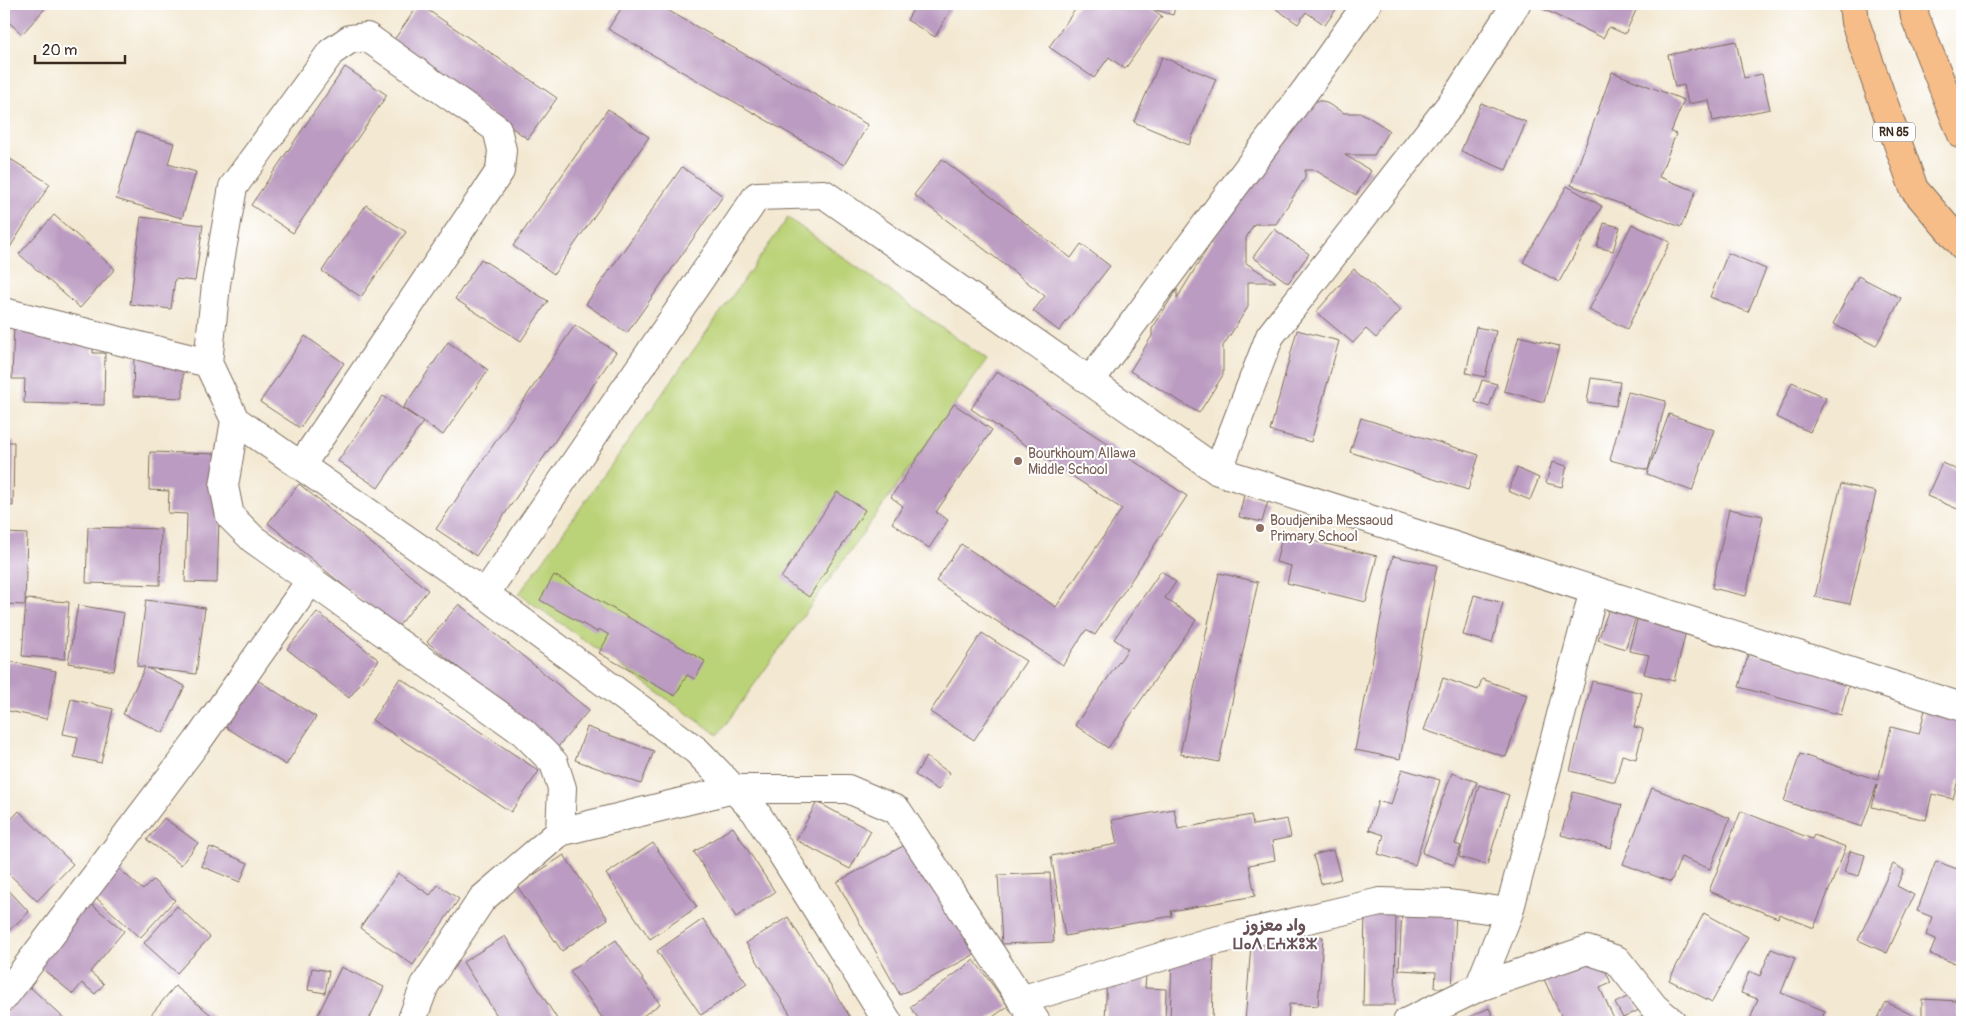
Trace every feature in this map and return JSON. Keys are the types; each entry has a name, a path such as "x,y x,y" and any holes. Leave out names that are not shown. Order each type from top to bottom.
{"highway":[{"name":"RN 85","path":"1853,4 1855,22 1914,189 1962,245"},
{"path":"1912,4 1915,17 1962,135"}],"street":[{"path":"1090,381 1308,87 1367,4"},
{"path":"1218,472 1270,336 1454,100 1516,4"},
{"path":"302,464 500,171 502,150 497,129 367,37 350,39 331,52 233,187 216,284 208,364 235,420 302,464 485,594 697,751 755,812 888,1022"},
{"path":"485,594 757,196 824,194 1218,472 1962,707"},
{"path":"4,312 208,364"},
{"path":"235,420 224,486 230,516 253,539 523,732 554,763 562,788 560,832"},
{"path":"4,997 197,742 311,580"},
{"path":"1479,987 1509,912 1594,590"},
{"path":"411,1022 425,985 482,899 560,832 734,789 848,789 896,810 1036,1022"},
{"path":"1021,1000 1206,943 1380,902 1450,904 1509,912"},
{"path":"1406,1022 1479,987 1587,950 1617,960 1654,1007 1672,1022"}],"green space":[{"path":"788,218 987,360 718,735 519,594"}],"building":[{"path":"4,4 49,4 22,34 4,18"},
{"path":"419,4 557,98 528,139 391,44"},
{"path":"624,4 657,4 868,125 844,165 608,29"},
{"path":"916,4 954,4 935,37 907,20"},
{"path":"1079,4 1145,4 1162,16 1125,69 1109,57 1094,78 1049,47"},
{"path":"1158,4 1176,4 1173,15 1156,10"},
{"path":"1279,4 1340,4 1325,25 1306,12 1298,24 1276,9"},
{"path":"1543,4 1639,4 1625,34 1609,27 1603,38 1541,8"},
{"path":"1736,41 1744,78 1762,74 1770,109 1713,121 1709,100 1688,104 1684,85 1675,87 1668,55"},
{"path":"1162,57 1216,79 1189,145 1134,122"},
{"path":"345,67 387,95 293,233 251,205"},
{"path":"1612,72 1684,100 1671,132 1676,134 1659,177 1696,191 1681,227 1571,185"},
{"path":"1299,101 1323,101 1344,113 1362,113 1389,130 1374,155 1345,155 1371,171 1356,195 1315,170 1305,170 1305,178 1276,224 1254,224 1246,238 1246,263 1276,282 1248,282 1248,307 1223,346 1223,375 1199,413 1130,371 1152,336 1152,329 1177,289 1177,298"},
{"path":"1481,103 1526,122 1506,170 1461,151"},
{"path":"608,109 649,137 554,274 513,246"},
{"path":"136,132 174,143 168,164 196,172 182,218 116,199"},
{"path":"4,155 50,184 4,257"},
{"path":"942,159 1071,258 1081,244 1110,266 1059,331 1033,311 1045,296 914,195"},
{"path":"682,167 723,196 627,333 586,304"},
{"path":"1567,186 1602,206 1559,282 1523,262"},
{"path":"366,205 406,232 361,297 322,271"},
{"path":"54,215 115,269 80,308 19,254"},
{"path":"141,217 203,225 195,281 175,279 171,309 130,304"},
{"path":"1604,223 1620,227 1613,251 1597,247"},
{"path":"1632,224 1670,242 1627,329 1589,310"},
{"path":"1274,229 1309,254 1288,283 1253,257"},
{"path":"1728,253 1766,269 1748,312 1710,297"},
{"path":"481,259 548,301 521,341 455,299"},
{"path":"1354,269 1401,310 1376,338 1366,329 1353,343 1316,312"},
{"path":"1858,276 1901,298 1876,346 1833,324"},
{"path":"575,325 616,352 476,556 436,529"},
{"path":"14,327 93,329 93,353 105,353 104,405 24,403 25,379 12,379"},
{"path":"1476,327 1496,331 1485,377 1466,373"},
{"path":"1297,330 1339,341 1311,442 1270,431"},
{"path":"305,336 344,363 300,428 260,402"},
{"path":"1519,336 1559,346 1544,402 1504,391"},
{"path":"448,342 488,370 443,435 403,408"},
{"path":"134,357 183,358 183,398 133,396"},
{"path":"997,371 1187,496 1095,635 1086,630 1063,665 936,581 961,544 1056,607 1122,509 971,409"},
{"path":"1591,378 1620,382 1616,406 1587,402"},
{"path":"1482,380 1497,384 1489,407 1475,402"},
{"path":"1792,382 1826,398 1810,432 1776,417"},
{"path":"1628,392 1666,401 1648,470 1610,460"},
{"path":"383,396 423,422 378,488 338,461"},
{"path":"954,404 992,430 936,512 948,520 929,548 892,523 903,506 891,497"},
{"path":"1669,414 1714,430 1692,491 1647,474"},
{"path":"1361,418 1479,455 1468,490 1350,452"},
{"path":"4,442 14,442 13,506 4,505"},
{"path":"150,452 221,454 217,583 185,582 187,514 168,513 169,491 149,490"},
{"path":"1552,462 1567,466 1562,487 1546,483"},
{"path":"1942,463 1962,472 1962,511 1927,496"},
{"path":"1517,468 1539,478 1530,500 1508,491"},
{"path":"299,484 428,590 396,629 268,523"},
{"path":"1841,484 1876,492 1850,604 1815,597"},
{"path":"837,492 865,510 809,597 781,578"},
{"path":"1244,495 1268,501 1262,522 1239,517"},
{"path":"1729,509 1763,516 1746,596 1712,588"},
{"path":"88,527 161,529 160,585 86,583"},
{"path":"4,533 27,534 25,605 4,604"},
{"path":"1283,534 1377,556 1366,602 1287,583 1291,566 1276,562"},
{"path":"1393,556 1437,565 1400,759 1355,750"},
{"path":"1161,571 1176,582 1165,598 1196,620 1108,748 1075,725 1128,649 1114,639"},
{"path":"1219,573 1258,582 1219,762 1180,754"},
{"path":"554,575 705,661 695,679 687,675 675,696 599,653 609,635 599,629 597,632 540,600"},
{"path":"1474,595 1503,603 1492,643 1463,635"},
{"path":"26,599 69,602 65,659 22,656"},
{"path":"146,600 205,608 196,674 147,668 185,686 163,733 123,714 145,667 137,666"},
{"path":"1611,603 1638,611 1625,649 1598,640"},
{"path":"459,604 589,710 557,748 427,642"},
{"path":"78,605 124,613 114,671 68,663"},
{"path":"317,612 379,660 349,698 287,649"},
{"path":"1639,612 1688,623 1674,681 1644,674 1649,655 1629,651"},
{"path":"982,633 1026,661 974,740 930,712"},
{"path":"1749,652 1850,680 1841,715 1739,687"},
{"path":"8,661 56,671 47,719 4,710 4,685"},
{"path":"254,678 316,717 286,765 224,726"},
{"path":"400,678 539,771 511,812 372,720"},
{"path":"1443,678 1478,690 1482,679 1527,695 1506,757 1424,730"},
{"path":"1592,681 1642,693 1634,727 1643,729 1636,759 1622,755 1615,782 1570,771"},
{"path":"71,699 113,709 101,763 74,757 78,737 63,734"},
{"path":"1925,710 1962,719 1962,781 1958,780 1953,799 1932,794 1926,820 1872,807 1877,785 1862,827 1784,801 1800,754 1878,780 1891,727 1919,734"},
{"path":"587,727 654,751 641,784 575,760"},
{"path":"926,757 950,773 938,790 915,775"},
{"path":"1402,769 1440,780 1415,865 1378,854 1384,835 1369,830 1378,801 1391,805"},
{"path":"1452,773 1477,782 1455,844 1461,846 1454,865 1422,853"},
{"path":"1479,785 1509,795 1487,865 1459,857"},
{"path":"1652,788 1730,818 1710,869 1681,857 1671,882 1623,864"},
{"path":"1573,792 1622,805 1611,848 1561,835"},
{"path":"817,802 871,831 850,869 796,840"},
{"path":"1174,809 1178,829 1251,815 1253,825 1287,819 1291,837 1272,841 1275,860 1249,865 1255,896 1171,911 1172,916 1065,936 1051,856 1117,844 1112,820"},
{"path":"19,811 73,864 37,901 4,869 4,827"},
{"path":"1741,811 1812,839 1814,835 1846,847 1814,928 1779,914 1778,918 1709,891"},
{"path":"164,818 198,843 181,865 147,840"},
{"path":"733,827 775,892 736,917 694,852"},
{"path":"914,840 977,953 900,995 837,882"},
{"path":"653,843 697,907 650,939 606,874"},
{"path":"210,847 248,863 240,882 201,866"},
{"path":"1333,850 1341,879 1321,884 1313,855"},
{"path":"1850,851 1865,855 1859,876 1844,872"},
{"path":"564,855 608,919 562,951 517,886"},
{"path":"1936,861 1962,871 1962,966 1930,954 1936,939 1926,935 1932,917 1917,911"},
{"path":"1893,864 1904,870 1897,886 1914,895 1887,953 1858,940"},
{"path":"116,866 143,890 153,880 175,900 140,938 91,893"},
{"path":"398,873 430,895 438,885 459,899 413,965 360,928"},
{"path":"1050,873 1054,942 1002,944 998,875"},
{"path":"4,885 29,912 4,935"},
{"path":"85,899 124,931 90,972 104,984 95,994 82,983 73,994 33,961"},
{"path":"177,906 210,937 177,973 144,943"},
{"path":"1365,911 1396,911 1395,1005 1363,1005"},
{"path":"1402,911 1456,914 1452,988 1435,988 1436,972 1399,970"},
{"path":"1704,913 1748,937 1712,1002 1669,980"},
{"path":"788,917 853,1022 795,1022 746,943"},
{"path":"703,919 747,984 701,1015 657,951"},
{"path":"1252,932 1323,937 1318,1006 1289,1004 1288,1022 1245,1022"},
{"path":"505,936 559,1022 501,1022 463,962"},
{"path":"616,940 660,1004 634,1022 605,1022 570,971"},
{"path":"1771,949 1795,958 1781,993 1825,1011 1820,1022 1749,1022 1758,999 1741,993 1749,971 1760,976"},
{"path":"1596,951 1611,983 1600,988 1614,1019 1608,1022 1564,1022 1542,975"},
{"path":"1172,955 1214,956 1212,1022 1170,1022"},
{"path":"974,960 1008,1006 986,1022 921,1022 910,1007"},
{"path":"341,967 384,987 368,1022 315,1021"},
{"path":"312,968 329,971 325,993 308,990"},
{"path":"1107,974 1146,976 1145,988 1166,989 1165,1022 1105,1022"},
{"path":"29,986 68,1022 4,1022 4,1012"},
{"path":"175,986 220,1022 145,1022"},
{"path":"1631,995 1639,1010 1623,1018 1615,1003"},
{"path":"1922,999 1959,1001 1958,1022 1876,1022 1886,1002 1922,1020"},
{"path":"1489,1008 1496,1022 1458,1022"},
{"path":"1659,1009 1665,1022 1630,1022"}],"place":[{"name":"Bourkhoum Allawa Middle School","path":"1018,461"},
{"name":"Boudjeniba Messaoud Primary School","path":"1260,528"}],"district":[{"name":"واد معزوز ⵡⴰⴷ ⵎⵄⵣⵓⵣ","path":"1275,934"}]}
